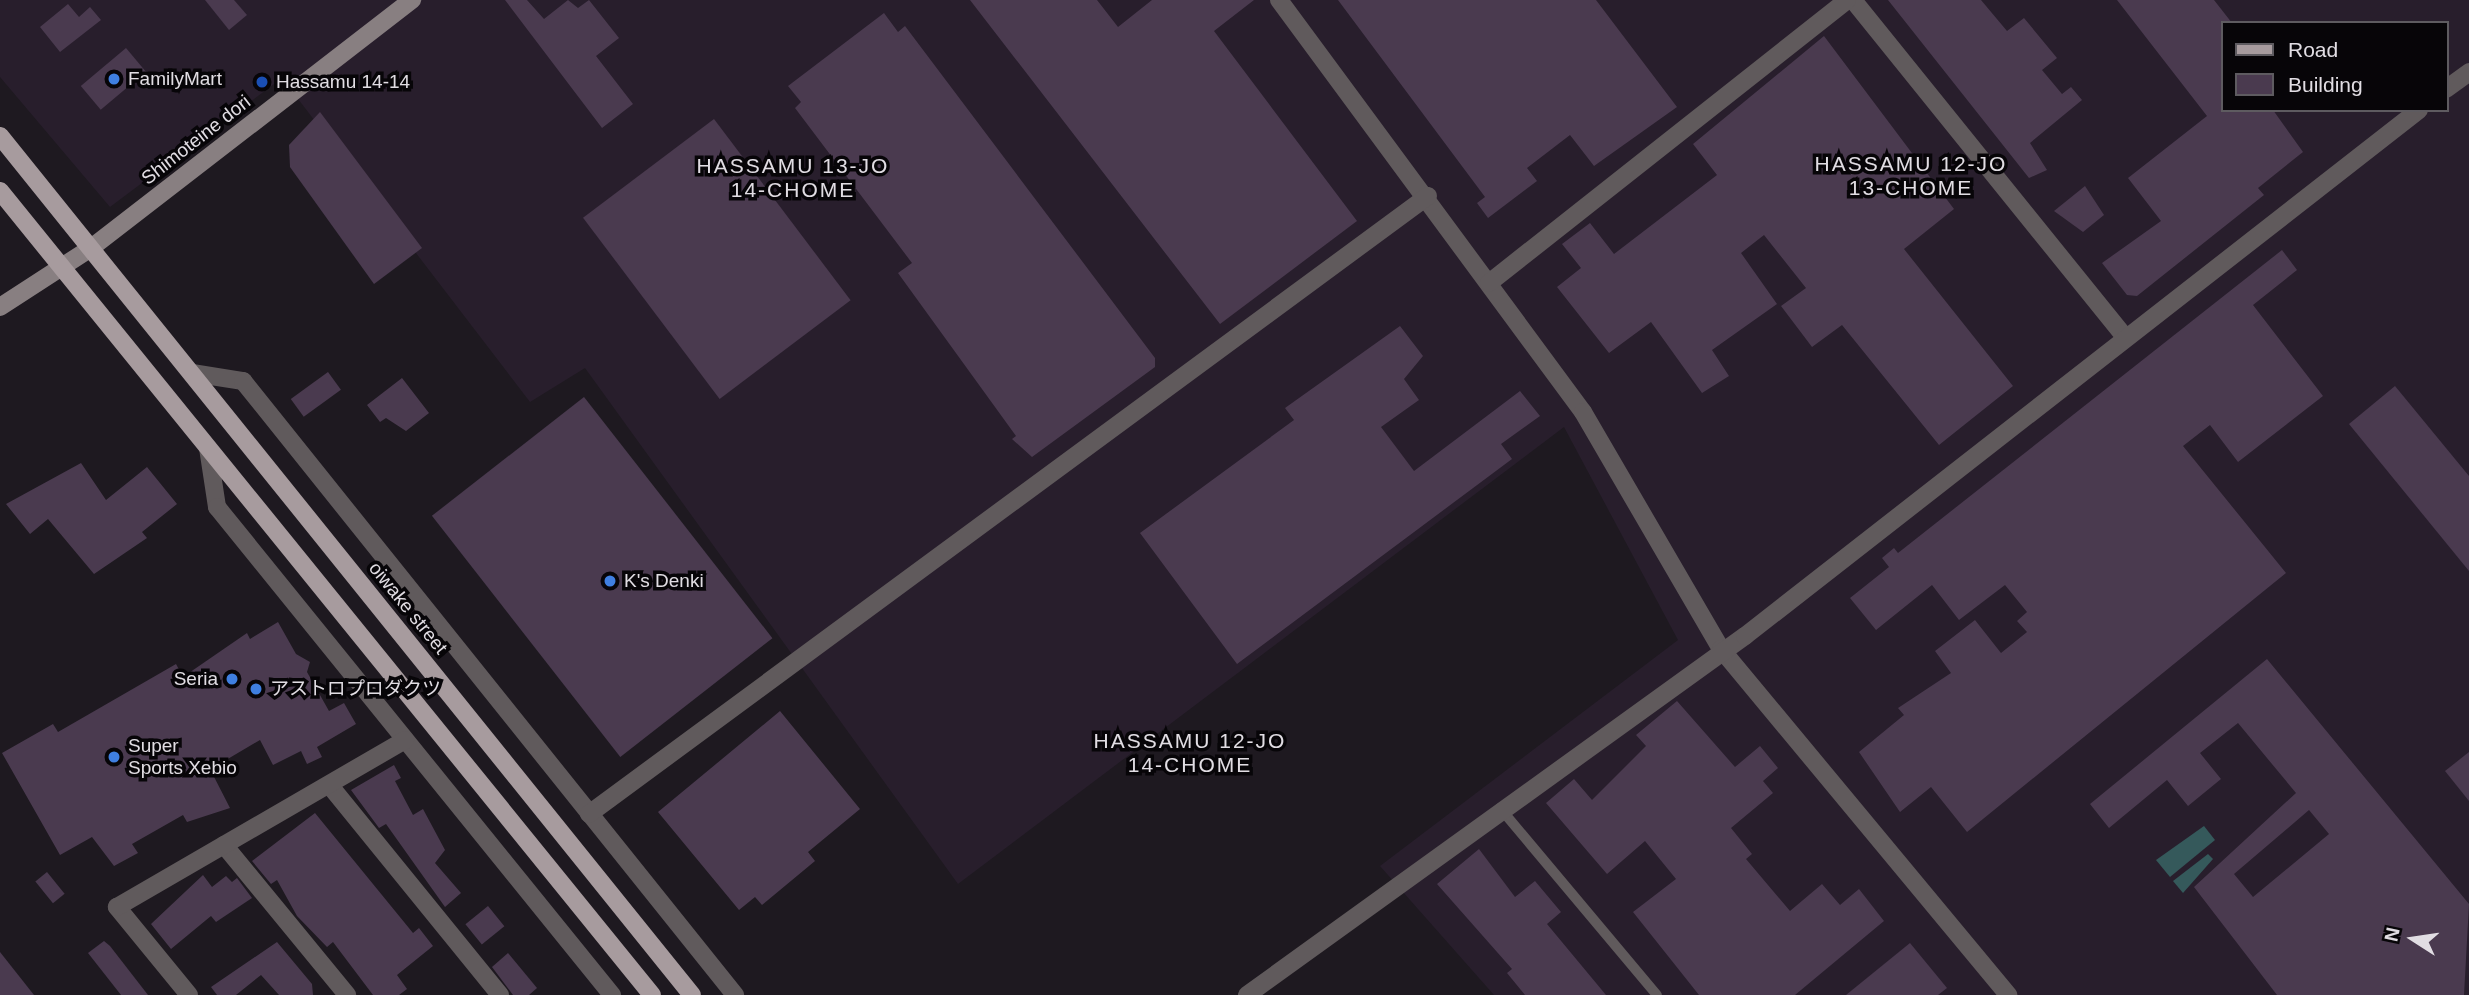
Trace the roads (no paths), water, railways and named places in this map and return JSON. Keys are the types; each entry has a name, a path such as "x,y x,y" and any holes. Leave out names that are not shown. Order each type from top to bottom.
{"main road":[{"name":"Shimoteine dori","path":"0,307 91,248 412,0"},
{"name":"oiwake street","path":"0,136 692,995"},
{"path":"0,191 652,995"}],"street":[{"path":"1279,0 1428,196 1584,412 1721,649 2003,993"},
{"path":"1489,283 1847,0"},
{"path":"1853,0 2124,336"},
{"path":"2448,88 2469,72"},
{"path":"1247,995 1721,649 2415,112"},
{"path":"589,814 1428,196"},
{"path":"192,373 243,381 735,995"},
{"path":"208,447 217,507 611,995"},
{"path":"190,995 117,907 331,786 405,740"},
{"path":"331,786 500,995"},
{"path":"224,845 347,995"}],"lane":[{"path":"1500,808 1657,995"}],"place":[{"name":"FamilyMart","path":"114,79"},
{"name":"Hassamu 14-14","path":"262,82"},
{"name":"K's Denki","path":"610,581"},
{"name":"Seria","path":"232,679"},
{"name":"アストロプロダクツ","path":"256,689"},
{"name":"Super Sports Xebio","path":"114,757"}],"district":[{"name":"HASSAMU 12-JO 13-CHOME","path":"1911,176"},
{"name":"HASSAMU 13-JO 14-CHOME","path":"793,178"},
{"name":"HASSAMU 12-JO 14-CHOME","path":"1190,753"}]}
